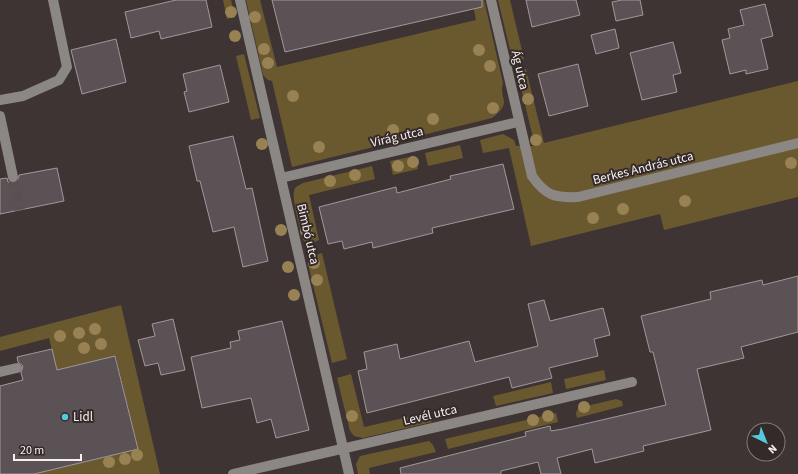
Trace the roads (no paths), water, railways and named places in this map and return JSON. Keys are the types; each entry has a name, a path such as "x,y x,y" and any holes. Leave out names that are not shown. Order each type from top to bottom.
{"street":[{"path":"0,100 23,96 59,80 67,67 53,0"},
{"name":"Bimbó utca","path":"240,0 350,474"},
{"name":"Ág utca","path":"491,0 524,146"},
{"path":"0,116 13,177"},
{"name":"Virág utca","path":"281,178 518,122"},
{"name":"Berkes András utca","path":"524,146 532,176 541,188 552,196 564,198 578,197 798,143"},
{"path":"0,372 17,368"},
{"name":"Levél utca","path":"233,474 632,382"}],"tunnel":[{"path":"13,177 20,210"}],"place":[{"name":"Lidl","path":"65,417"}]}
